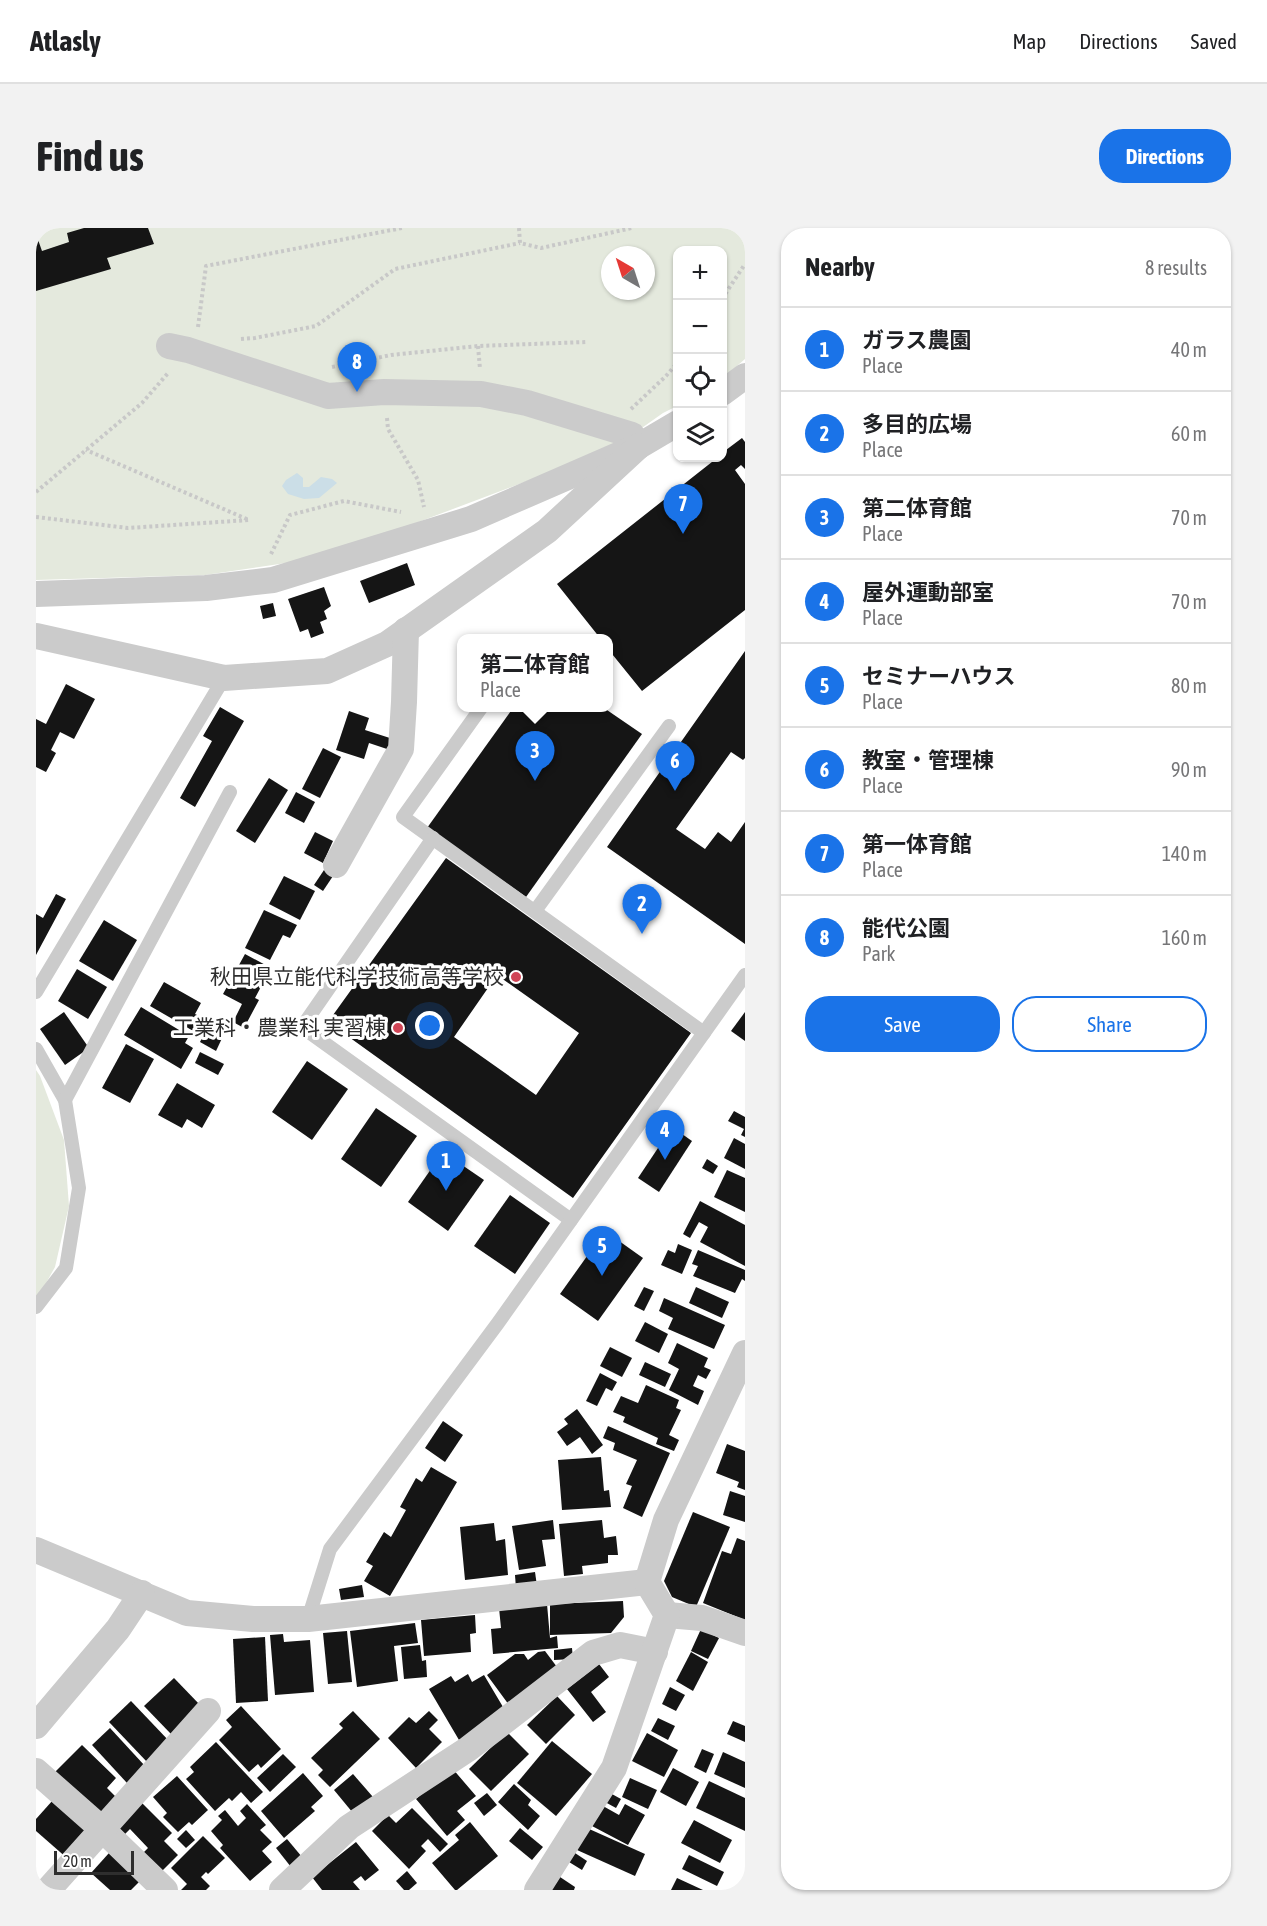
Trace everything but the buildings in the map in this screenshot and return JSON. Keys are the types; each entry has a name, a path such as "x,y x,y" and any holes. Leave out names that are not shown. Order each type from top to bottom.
{"street":[{"path":"185,342 328,396 384,392 481,394 527,403 611,428 632,435 639,446"},
{"path":"727,390 745,376"},
{"path":"36,594 206,588 273,580 429,524 471,519 639,446 673,426"},
{"path":"36,636 224,678 327,672 387,644 547,531 639,446"},
{"path":"336,866 401,749 405,702 406,630"},
{"path":"537,1890 614,1768 667,1615 647,1582 666,1520 745,1353"},
{"path":"36,1550 187,1613 253,1619 308,1620 647,1582"},
{"path":"36,1726 118,1629 142,1593"},
{"path":"667,1615 702,1618 745,1633"},
{"path":"282,1890 349,1827 468,1749 593,1653 620,1645 655,1652"},
{"path":"48,1890 208,1711"},
{"path":"36,1771 103,1830 165,1890"}],"lane":[{"path":"36,992 224,678"},
{"path":"478,712 403,817 704,1033"},
{"path":"535,911 669,726"},
{"path":"65,1100 230,792"},
{"path":"433,838 302,1027 571,1220"},
{"path":"308,1620 330,1549 498,1323 745,975"},
{"path":"36,1049 65,1100 79,1188 66,1268 36,1307"}],"path":[{"path":"36,492 142,403 185,342 206,266 402,228"},
{"path":"519,228 520,243"},
{"path":"233,339 255,338 316,326 395,269 520,243 542,248 632,228"},
{"path":"727,293 745,264"},
{"path":"322,370 391,355 478,346 586,342"},
{"path":"611,428 673,368"},
{"path":"258,582 291,515 344,501 429,524 418,480 388,429 384,392"},
{"path":"36,517 128,528 249,520 86,450"}],"shaded area":[{"path":"36,228 745,228 745,359 727,375 727,246 673,246 673,408 612,449 392,532 286,563 205,575 36,580"},
{"path":"297,473 303,478 303,487 309,487 321,477 332,479 337,483 319,498 304,499 288,494 282,486 286,480"},
{"path":"36,1070 64,1140 69,1206 55,1267 36,1301"}],"place":[{"name":"能代公園","path":"357,392"},
{"name":"第一体育館","path":"683,534"},
{"name":"第二体育館","path":"535,781"},
{"name":"教室・管理棟","path":"675,791"},
{"name":"多目的広場","path":"642,934"},
{"name":"秋田県立能代科学技術高等学校","path":"516,977"},
{"name":"工業科・農業科 実習棟","path":"398,1028"},
{"name":"屋外運動部室","path":"665,1160"},
{"name":"ガラス農園","path":"446,1191"},
{"name":"セミナーハウス","path":"602,1276"}]}
